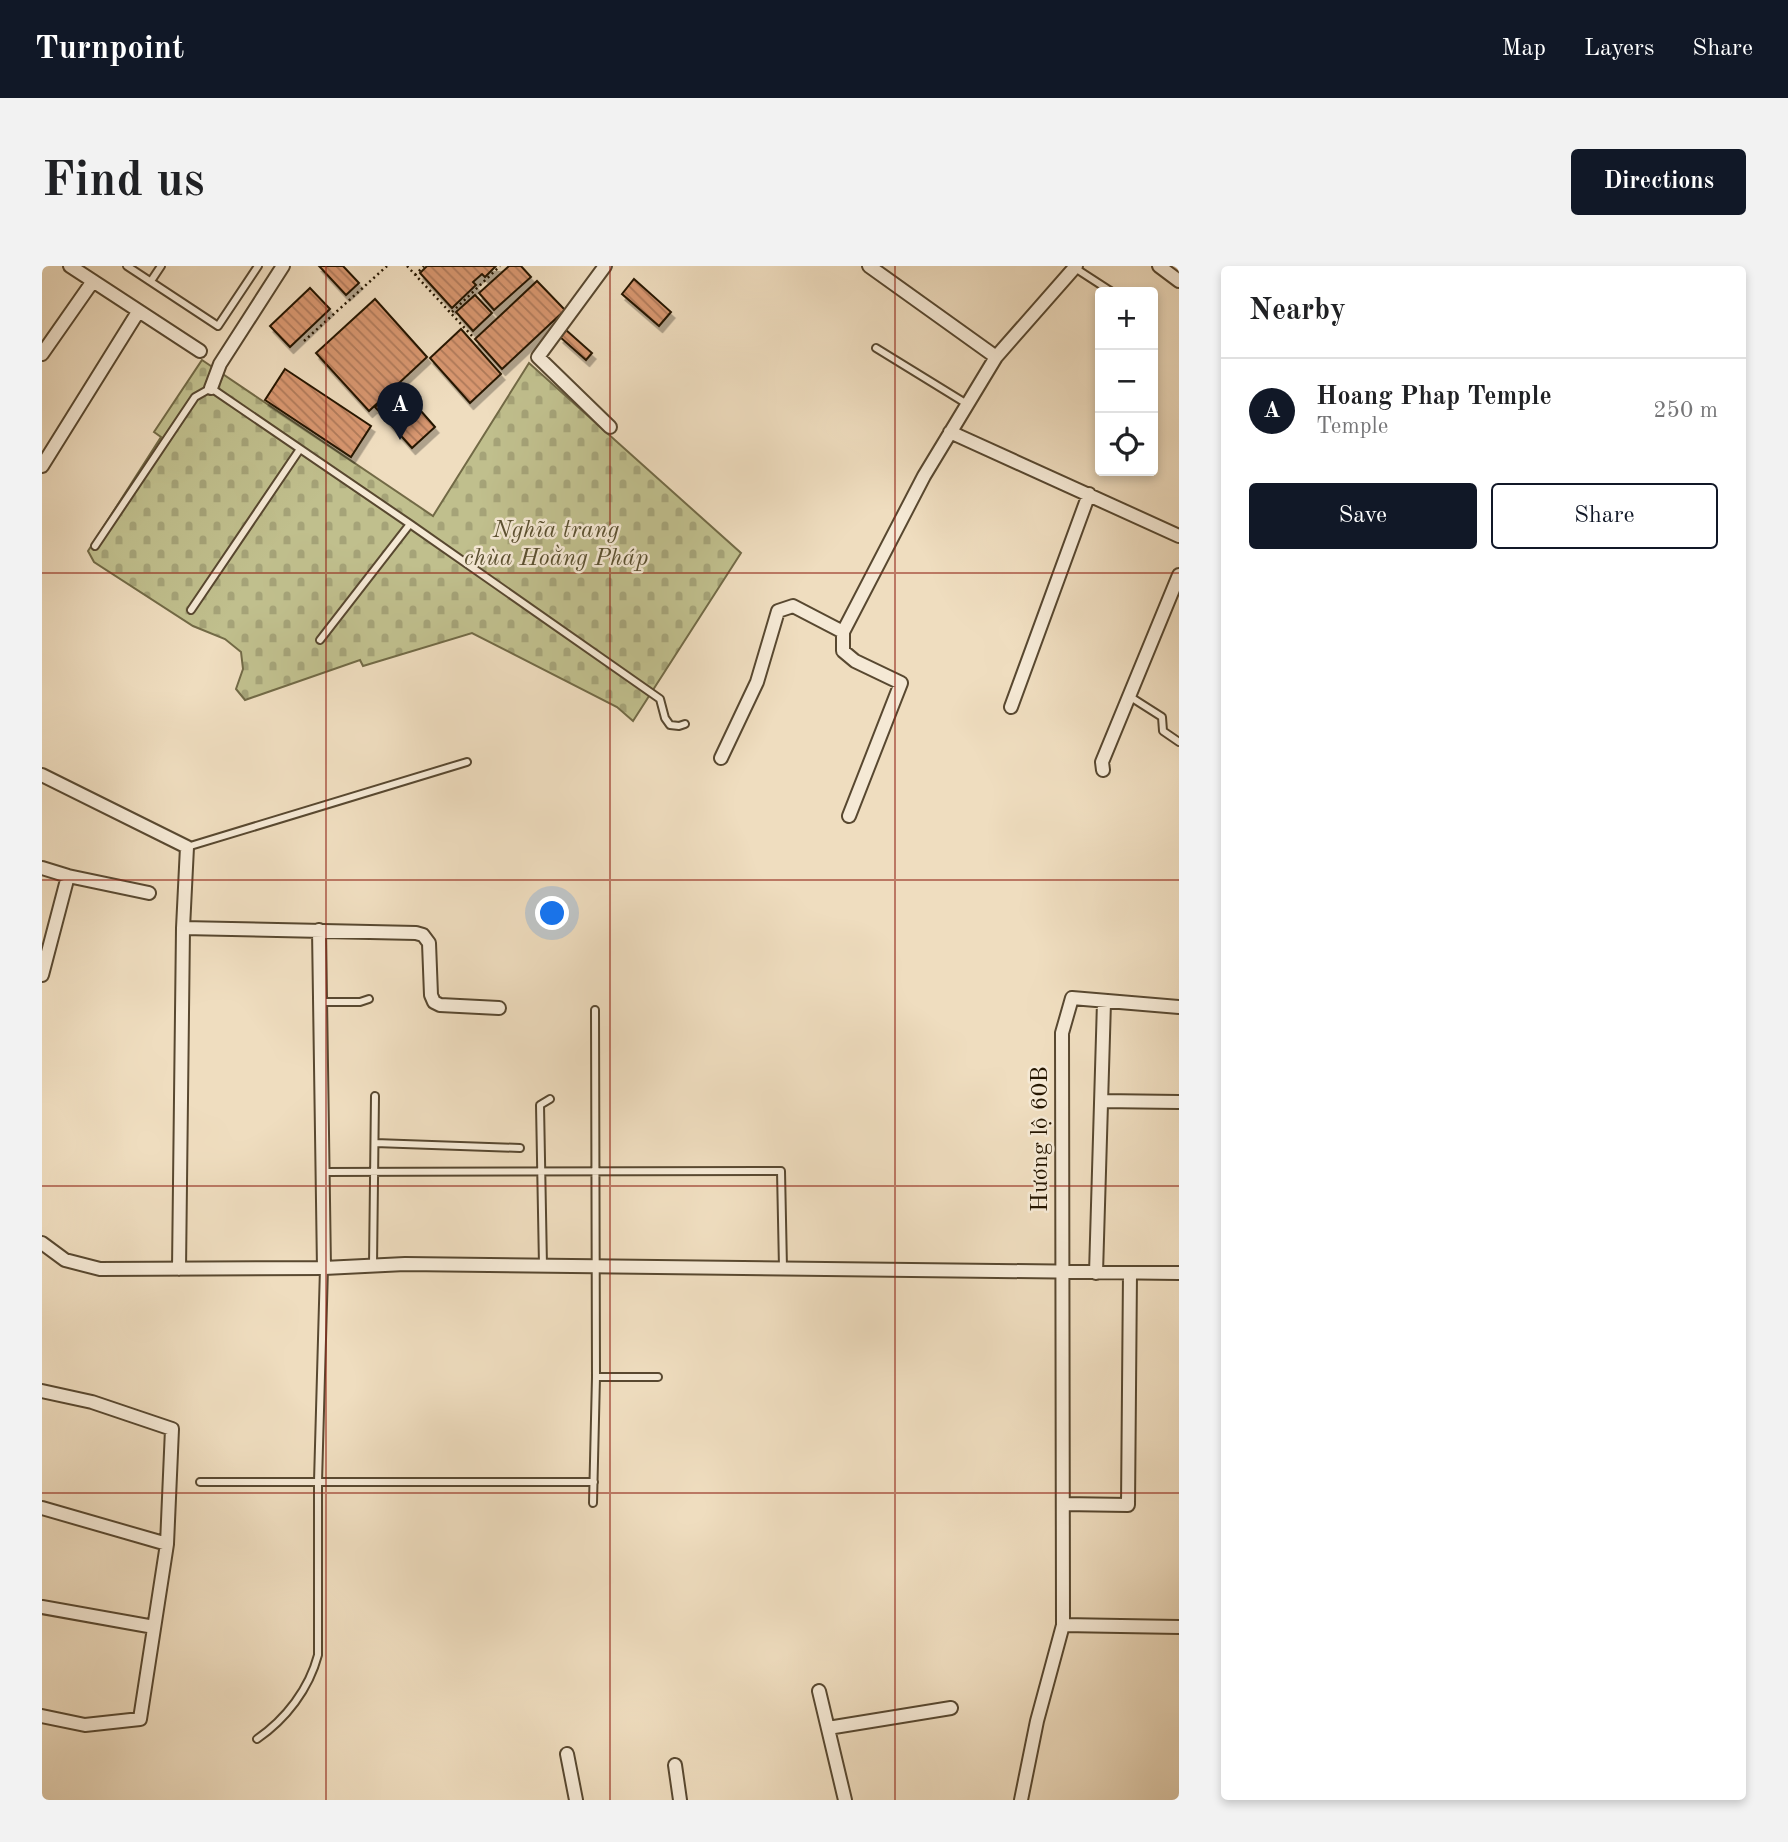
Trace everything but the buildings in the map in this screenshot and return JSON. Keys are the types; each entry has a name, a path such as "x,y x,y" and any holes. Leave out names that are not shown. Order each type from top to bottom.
{"street":[{"path":"70,266 200,351"},
{"path":"211,388 220,364 284,266"},
{"path":"605,266 538,357 610,427"},
{"path":"869,266 996,357"},
{"path":"1159,266 1179,281"},
{"path":"849,816 901,683 855,661 843,651 844,632 924,475 996,357 1076,267"},
{"path":"42,354 93,281"},
{"path":"42,466 138,312"},
{"path":"950,432 1179,536"},
{"path":"1011,707 1089,494"},
{"path":"1103,771 1102,762 1179,575"},
{"path":"721,758 757,682 778,611 793,606 844,632"},
{"path":"42,775 187,847 183,928 179,1269"},
{"path":"42,868 149,893"},
{"path":"42,975 68,876"},
{"path":"183,928 423,935 429,943 431,995 434,1002 440,1005 499,1008"},
{"path":"319,930 324,1268"},
{"name":"Hương lộ 60B","path":"1063,1271 1062,1033 1072,998 1179,1007"},
{"path":"1096,1272 1104,1002"},
{"path":"1101,1101 1179,1102"},
{"path":"42,1243 65,1260 100,1269 324,1268 373,1265 1179,1273"},
{"path":"1021,1800 1037,1721 1063,1625 1063,1271"},
{"path":"1063,1504 1128,1505 1130,1273"},
{"path":"42,1391 92,1402 172,1429 167,1544 140,1719 85,1725 42,1716"},
{"path":"42,1508 167,1544"},
{"path":"42,1607 154,1627"},
{"path":"1063,1625 1179,1627"},
{"path":"819,1691 845,1800"},
{"path":"828,1728 951,1709"},
{"path":"567,1754 576,1800"},
{"path":"675,1765 680,1800"}],"lane":[{"path":"127,266 218,326 258,266"},
{"path":"151,281 161,266"},
{"path":"1076,267 1105,287"},
{"path":"876,348 967,404"},
{"path":"95,546 195,397 211,388 660,699 665,718 670,725 685,724"},
{"path":"191,610 300,449"},
{"path":"320,640 410,524"},
{"path":"1129,696 1162,717 1163,731 1179,741"},
{"path":"187,847 467,762"},
{"path":"320,1002 360,1002 369,999"},
{"path":"593,1503 596,1377 595,1010"},
{"path":"373,1265 375,1096"},
{"path":"544,1266 540,1105 550,1099"},
{"path":"375,1143 520,1148"},
{"path":"322,1172 781,1171 783,1268"},
{"path":"257,1739 270,1730 290,1708 310,1676 318,1655 318,1482 324,1268"},
{"path":"596,1377 658,1377"},
{"path":"200,1482 594,1482"}],"path":[{"path":"304,341 387,266"},
{"path":"407,266 473,337"},
{"path":"415,275 424,266"},
{"path":"451,313 500,266"}],"green space":[{"name":"Nghĩa trang chùa Hoằng Pháp","path":"202,360 433,516 529,363 741,553 633,721 617,707 472,633 363,666 360,660 245,700 236,689 243,669 241,652 225,639 193,626 94,562 88,551 161,437 154,432"}],"place":[{"name":"Hoang Phap Temple","path":"400,440"}]}
